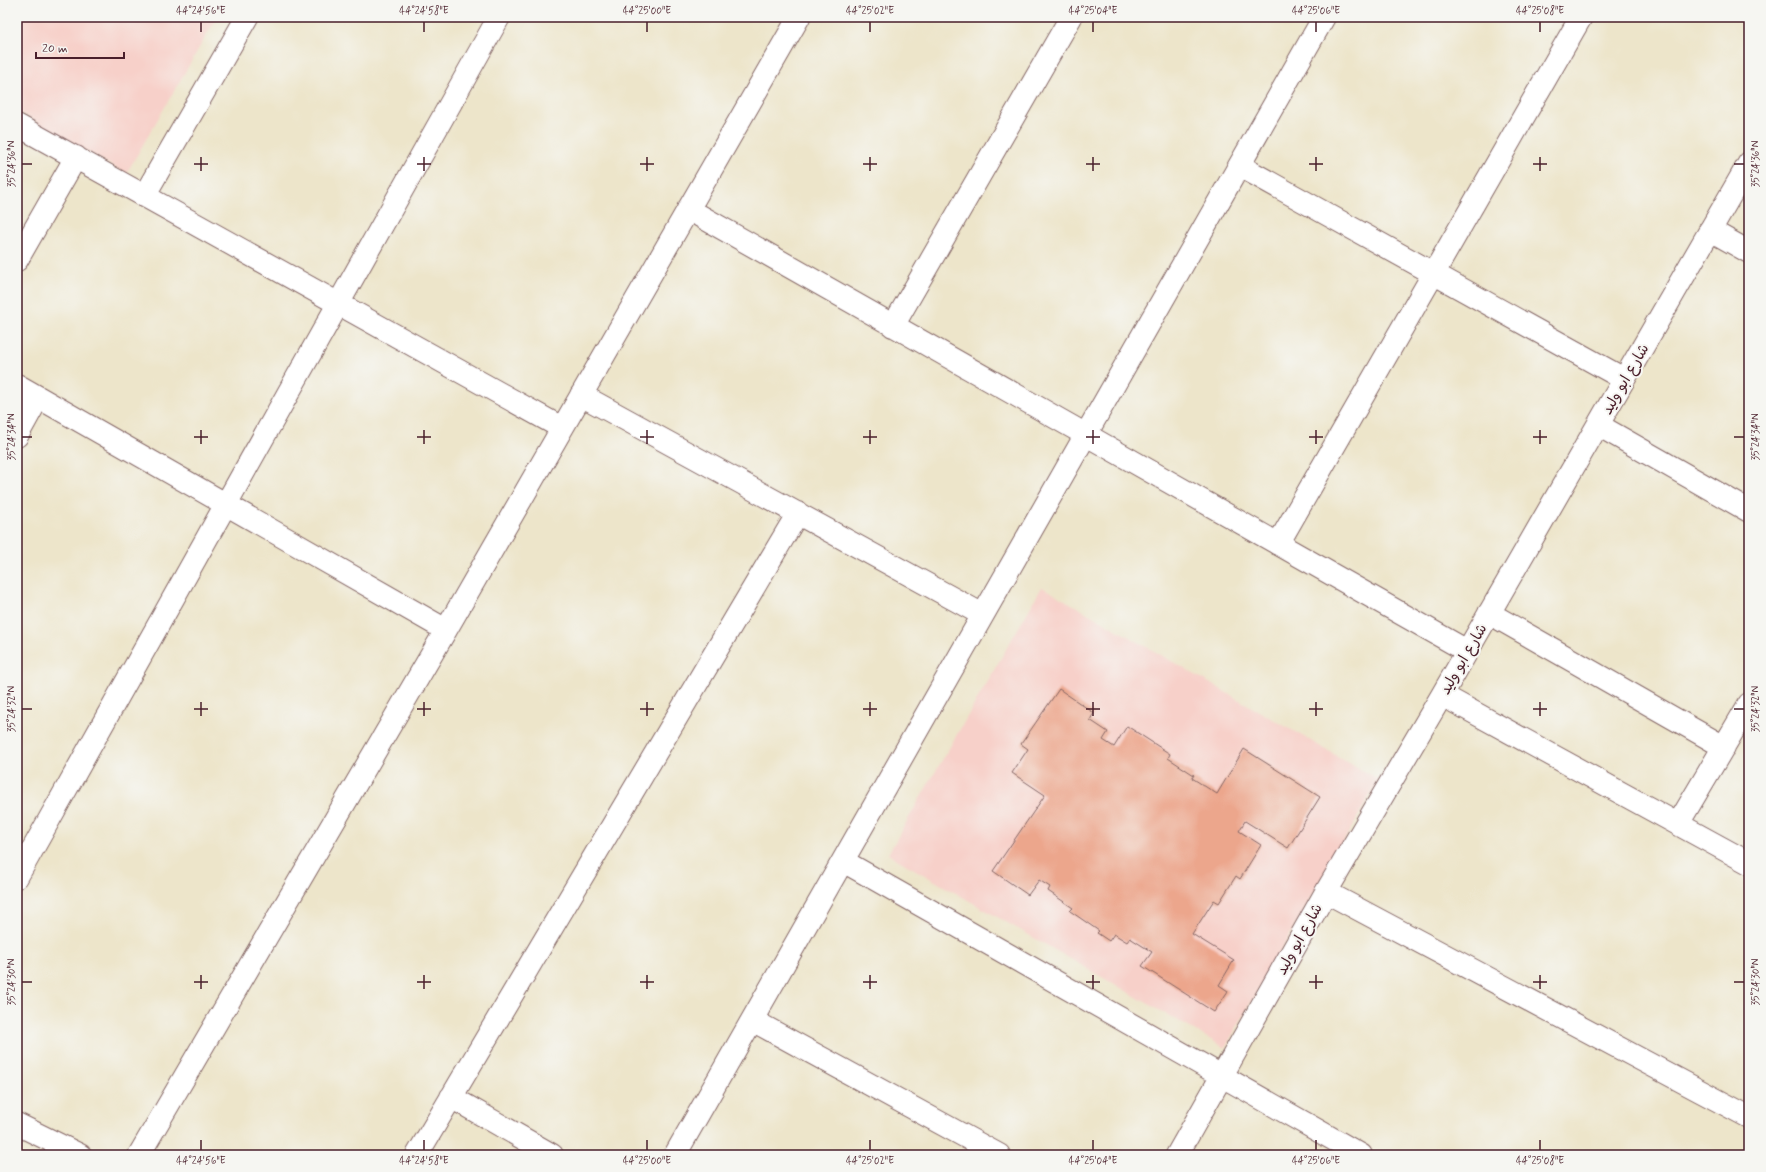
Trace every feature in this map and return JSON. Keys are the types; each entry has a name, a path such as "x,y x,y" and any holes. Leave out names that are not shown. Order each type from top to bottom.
{"street":[{"path":"144,196 247,17"},
{"path":"17,877 499,17"},
{"path":"139,1155 446,630 800,17"},
{"path":"893,326 1072,17"},
{"path":"675,1155 1324,17"},
{"path":"1278,544 1580,17"},
{"path":"17,124 562,428"},
{"path":"17,260 76,157"},
{"name":"شارع ابو وليد","path":"1177,1155 1326,892 1749,163"},
{"path":"1240,166 1624,379"},
{"path":"688,209 1467,651"},
{"path":"1710,230 1749,252"},
{"path":"17,385 446,630"},
{"path":"581,395 983,615"},
{"path":"17,436 38,398"},
{"path":"1598,425 1749,511"},
{"path":"417,1155 798,514"},
{"path":"1489,613 1724,747"},
{"path":"1442,694 1749,863"},
{"path":"1678,824 1749,704"},
{"path":"844,861 1361,1155"},
{"path":"1326,892 1749,1117"},
{"path":"752,1020 999,1155"},
{"path":"451,1097 552,1155"},
{"path":"17,1124 80,1155"}],"shaded area":[{"path":"17,17 217,17 126,174 17,111"},
{"path":"1042,587 1379,780 1225,1048 888,854"}],"building":[{"path":"1059,689 1094,713 1090,720 1108,732 1103,740 1114,747 1127,726 1170,754 1168,758 1194,775 1192,778 1217,794 1244,749 1320,797 1288,848 1245,821 1239,831 1261,845 1240,879 1236,876 1219,903 1214,900 1192,934 1234,960 1219,985 1228,991 1214,1012 1142,966 1152,952 1130,938 1127,942 1114,934 1109,941 1097,933 1099,931 1070,911 1073,908 1048,891 1050,887 1039,880 1028,895 993,871 1045,795 1012,773 1028,749 1021,744"}]}
